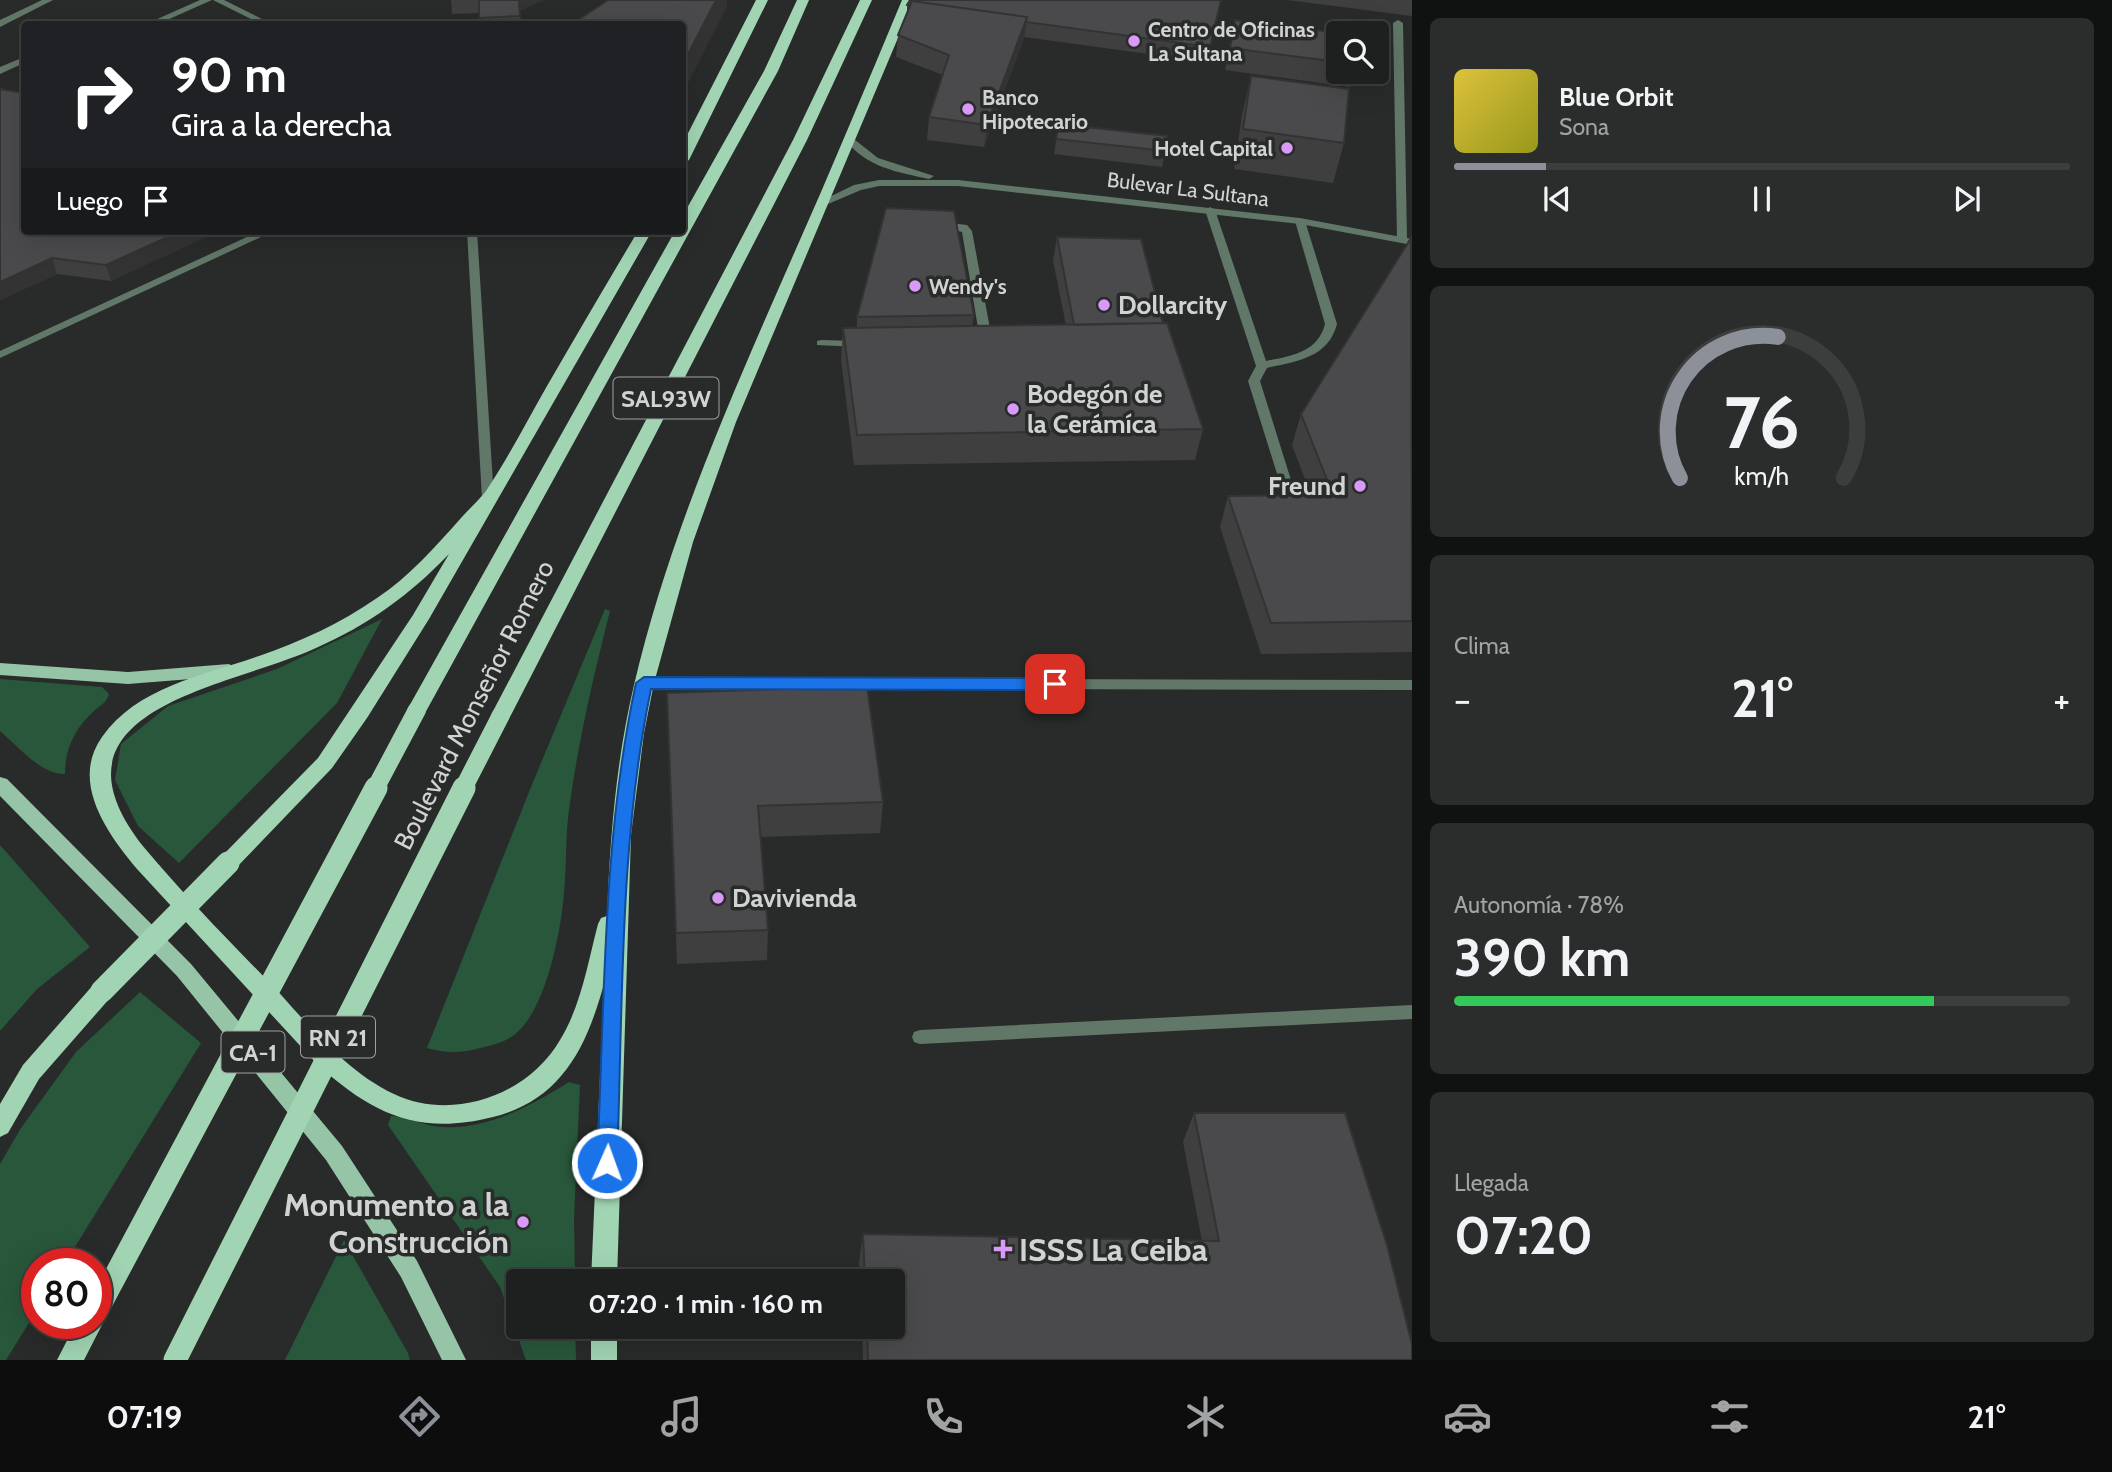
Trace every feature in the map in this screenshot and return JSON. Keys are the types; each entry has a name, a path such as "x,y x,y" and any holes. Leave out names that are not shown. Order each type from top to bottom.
{"highway":[{"name":"Boulevard Monseñor Romero","path":"686,224 771,71 803,0"},
{"name":"Boulevard Monseñor Romero","path":"175,1360 501,715 800,140 866,0"},
{"path":"686,152 762,2"},
{"path":"604,1269 621,835 634,733 644,683 684,542 728,422 824,202 905,4"},
{"path":"0,1126 32,1072 102,990 325,763 420,619 644,235"},
{"name":"Boulevard Monseñor Romero","path":"112,1282 417,710 680,235"},
{"path":"488,499 403,589 336,632 250,667 161,698 133,714 106,746 98,783 116,824 134,851 231,959 340,1069 374,1095 409,1112 450,1116 495,1109 526,1093 557,1068 581,1026 618,893"},
{"path":"70,1360 81,1339"},
{"path":"604,1339 604,1360"}],"main road":[{"path":"0,669 128,678 250,667"},
{"name":"CA-1","path":"0,784 184,970 334,1153 409,1269 454,1360"}],"street":[{"path":"0,24 49,0"},
{"path":"157,21 208,0"},
{"path":"217,0 261,21"},
{"path":"1398,23 1407,240"},
{"path":"0,71 21,61"},
{"name":"Bulevar La Sultana","path":"850,139 856,149 881,164 958,183"},
{"name":"Bulevar La Sultana","path":"824,202 848,190 879,183 958,183 1300,221 1407,240"},
{"path":"1210,210 1262,366"},
{"path":"1285,480 1254,381 1262,366 1309,353 1325,344 1331,324 1300,221"},
{"path":"950,226 963,227 967,231 985,334 980,342 968,343"},
{"path":"0,355 260,235"},
{"path":"472,235 488,499"},
{"path":"821,343 865,344"},
{"path":"644,683 1412,685"},
{"path":"920,1037 1412,1012"}],"green space":[{"path":"605,609 610,611 587,706 570,803 559,928 543,990 525,1024 507,1039 462,1052 427,1048 531,787"},
{"path":"382,619 337,703 179,863 138,826 115,780 121,744 168,706 277,669"},
{"path":"0,679 102,687 109,694 77,731 69,747 65,774 47,770 39,765 0,731"},
{"path":"0,845 90,947 37,989 0,1031"},
{"path":"140,992 201,1043 74,1248 21,1248 21,1336 6,1360 0,1360 0,1164 21,1128 76,1052"},
{"path":"569,1082 580,1085 574,1217 575,1269 506,1269 506,1304 500,1287 388,1125 391,1116 433,1126 469,1126 504,1116"},
{"path":"344,1240 408,1353 410,1360 285,1360"},
{"path":"519,1339 575,1339 576,1360 526,1360"}],"building":[{"path":"479,0 519,0 520,16 479,18"},
{"path":"608,0 716,0 686,58 686,21 576,21"},
{"path":"910,0 1221,0 1210,47 1026,22 1027,17 912,1 910,6 907,5"},
{"name":"Banco Hipotecario","path":"912,1 1027,17 987,125 929,117 949,55 898,35"},
{"path":"1235,20 1326,31 1326,60 1230,48"},
{"path":"1251,76 1349,89 1344,143 1243,129"},
{"path":"0,89 21,92 21,235 172,235 106,265 52,258 0,282"},
{"path":"1059,124 1167,136 1165,151 1056,139"},
{"name":"Wendy's","path":"886,208 954,211 974,315 857,317"},
{"name":"Dollarcity","path":"1057,237 1141,239 1163,323 1074,325"},
{"name":"Freund","path":"1411,238 1412,621 1271,623 1228,496 1333,495 1301,414"},
{"name":"Bodegón de la Cerámíca","path":"1167,323 1203,429 857,435 843,328"},
{"name":"Davivienda","path":"867,686 883,802 758,806 768,930 676,933 667,693"},
{"path":"1194,1113 1345,1113 1387,1245 1412,1344 1412,1360 868,1360 867,1339 905,1339 905,1269 864,1269 863,1234 1219,1241"}],"place":[{"name":"Centro de Oficinas La Sultana","path":"1134,41"},
{"name":"Banco Hipotecario","path":"968,109"},
{"name":"Hotel Capital","path":"1287,148"},
{"name":"Wendy's","path":"915,286"},
{"name":"Dollarcity","path":"1104,305"},
{"name":"Bodegón de la Cerámíca","path":"1013,409"},
{"name":"Freund","path":"1360,486"},
{"name":"Davivienda","path":"718,898"},
{"name":"Monumento a la Construcción","path":"523,1222"},
{"name":"ISSS La Ceiba","path":"1003,1249"}],"route":[{"path":"607,1163 621,835 634,733 644,683 1055,684"}]}
